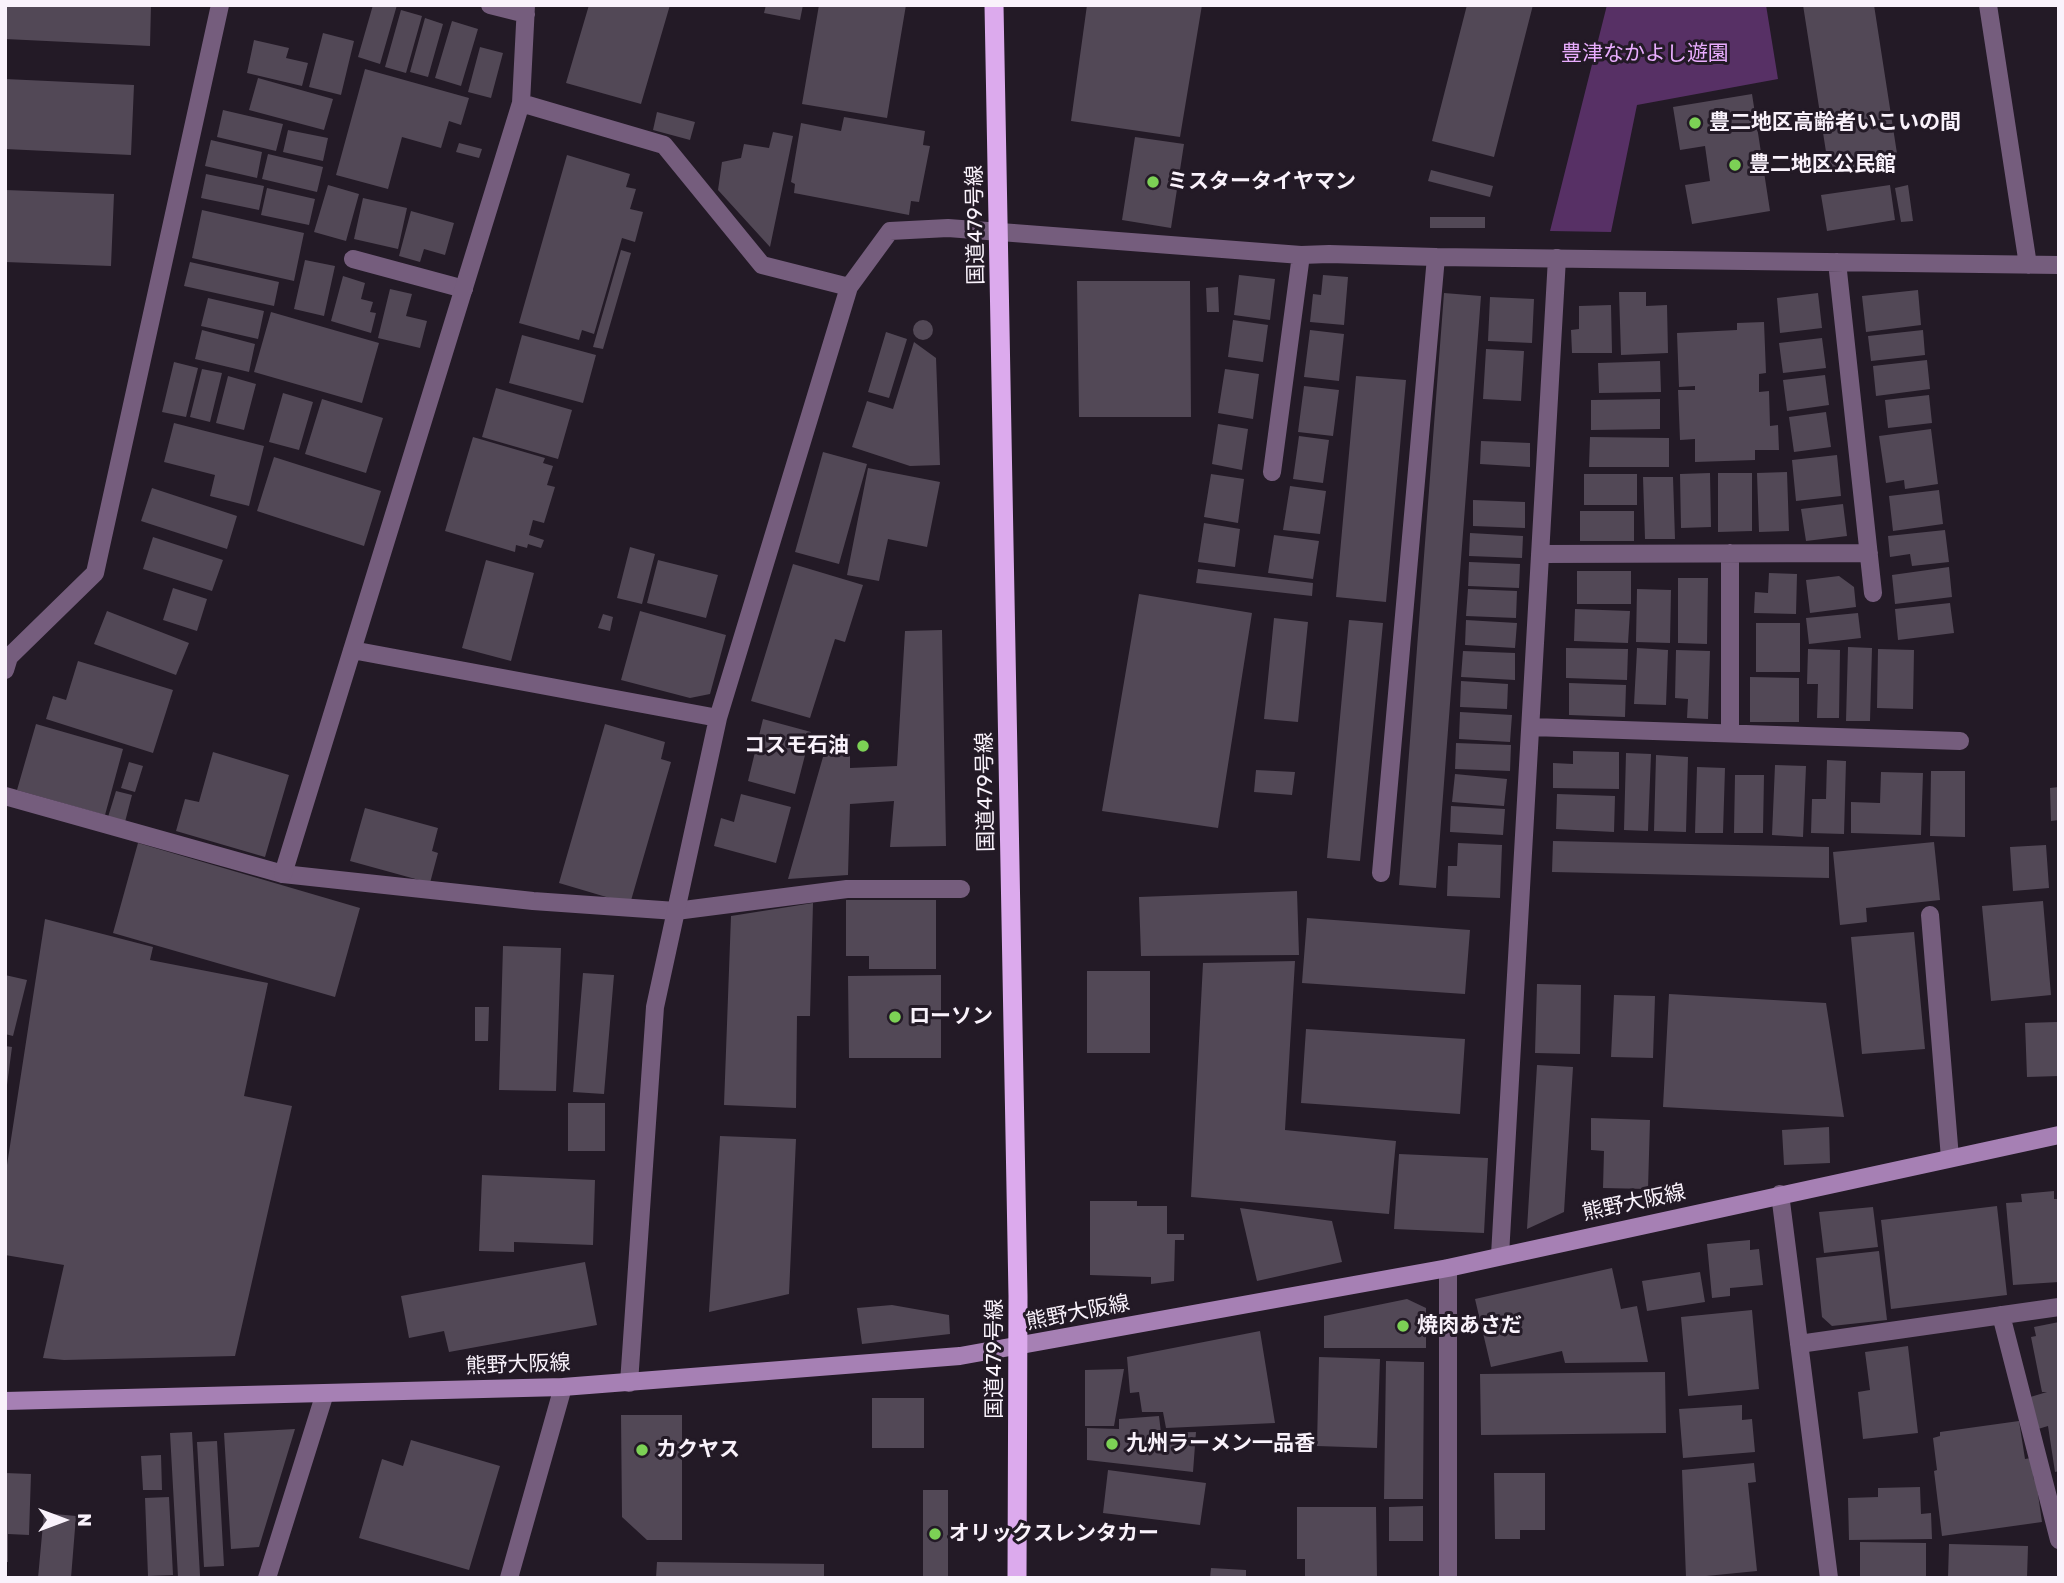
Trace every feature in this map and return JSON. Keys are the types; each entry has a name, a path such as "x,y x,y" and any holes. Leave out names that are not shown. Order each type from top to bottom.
{"highway":[{"name":"国道479号線","path":"994,5 1018,1347 1017,1578"}],"main road":[{"name":"熊野大阪線","path":"5,1401 563,1387 960,1356 1448,1268 2059,1135"}],"street":[{"path":"5,670 9,657 95,573 220,5"},
{"path":"283,874 521,103 526,10 490,5"},
{"path":"1989,5 2028,265"},
{"path":"521,103 664,145 762,265 849,287"},
{"path":"629,1383 655,1007 718,718 849,287 890,231 948,228 998,234 1301,255 2059,265"},
{"path":"1272,472 1301,255"},
{"path":"1381,873 1436,257"},
{"path":"1500,1255 1557,258"},
{"path":"353,259 464,289"},
{"path":"1837,262 1873,593"},
{"path":"1730,553 1730,733"},
{"path":"1540,554 1869,553"},
{"path":"352,650 718,718"},
{"path":"1531,727 1959,741"},
{"path":"5,796 283,874 533,901 676,911 847,889 961,889"},
{"path":"1930,915 1950,1158"},
{"path":"1780,1194 1829,1578"},
{"path":"1448,1268 1448,1578"},
{"path":"1799,1344 2059,1307"},
{"path":"2001,1315 2059,1540"},
{"path":"509,1578 563,1387"},
{"path":"267,1578 325,1393"}],"green space":[{"name":"豊津なかよし遊園","path":"1607,5 1766,5 1778,79 1637,105 1611,232 1550,231"}],"building":[{"path":"5,5 151,5 150,46 5,39"},
{"path":"373,5 397,5 380,64 358,57"},
{"path":"589,5 670,5 641,104 566,83"},
{"path":"766,5 803,5 800,20 764,13"},
{"path":"819,5 906,5 887,118 802,104"},
{"path":"1087,5 1202,5 1180,137 1071,121"},
{"path":"1467,5 1533,5 1494,157 1432,141"},
{"path":"1803,5 1874,5 1898,160 1829,171"},
{"path":"401,10 422,16 406,73 385,67"},
{"path":"425,18 443,24 428,77 410,72"},
{"path":"452,21 478,29 461,86 435,78"},
{"path":"323,33 354,41 341,95 309,87"},
{"path":"254,40 289,48 286,58 308,63 302,86 247,73"},
{"path":"480,47 503,53 491,98 468,92"},
{"path":"365,69 469,98 461,125 449,121 441,148 402,137 388,189 336,175"},
{"path":"258,78 333,99 324,130 249,110"},
{"path":"5,79 134,85 131,155 5,149"},
{"name":"豊二地区公民館","path":"1752,94 1770,211 1692,224 1685,185 1710,181 1705,146 1680,150 1673,107"},
{"path":"223,110 283,124 276,151 217,137"},
{"path":"657,112 695,122 690,140 653,130"},
{"path":"844,117 925,131 923,145 930,146 919,202 911,201 909,215 794,193 795,184 791,182 801,123 841,131"},
{"path":"288,130 328,138 323,161 283,152"},
{"path":"773,132 793,136 770,247 718,190 722,162 741,158 744,144 769,148"},
{"name":"ミスタータイヤマン","path":"1135,137 1184,144 1171,228 1122,220"},
{"path":"211,140 262,152 257,178 205,166"},
{"path":"459,143 482,149 479,158 456,152"},
{"path":"268,154 323,167 317,192 262,179"},
{"path":"567,155 630,174 626,187 636,189 630,209 643,212 635,242 622,238 594,334 582,330 579,340 519,323"},
{"path":"1431,170 1493,186 1490,197 1428,181"},
{"path":"206,174 264,186 259,210 201,198"},
{"path":"328,185 359,194 346,241 314,232"},
{"path":"1890,185 1895,220 1827,231 1821,195"},
{"path":"1908,185 1913,221 1901,222 1895,188"},
{"path":"267,188 315,199 309,225 261,215"},
{"path":"5,190 114,194 111,266 5,262"},
{"path":"363,198 407,208 398,249 354,239"},
{"path":"202,210 304,233 294,281 192,258"},
{"path":"411,211 454,223 445,255 424,249 420,262 399,256"},
{"path":"1430,217 1485,217 1485,228 1430,228"},
{"path":"621,250 631,253 603,349 593,347"},
{"path":"305,260 335,266 324,316 294,309"},
{"path":"190,262 279,282 274,306 184,286"},
{"path":"1239,275 1275,279 1270,320 1234,315"},
{"path":"1323,275 1348,277 1344,325 1310,322 1313,294 1321,295"},
{"path":"343,276 365,283 361,299 373,302 370,312 376,313 371,333 331,321"},
{"path":"1077,281 1190,281 1191,417 1079,417"},
{"path":"1218,287 1219,312 1207,312 1206,288"},
{"path":"390,289 412,294 406,316 427,321 420,348 378,338"},
{"path":"1918,290 1921,325 1866,332 1862,296"},
{"path":"1619,292 1646,292 1646,306 1667,305 1668,353 1621,355"},
{"path":"1444,293 1481,296 1436,888 1399,885"},
{"path":"1818,293 1822,328 1780,333 1777,298"},
{"path":"1490,297 1534,299 1532,343 1488,341"},
{"path":"208,298 264,311 258,339 201,326"},
{"path":"1611,305 1612,353 1572,353 1571,330 1579,329 1579,306"},
{"path":"271,312 379,343 362,403 254,372"},
{"path":"923,320 930,323 933,330 930,337 923,340 916,337 913,330 916,323"},
{"path":"1233,320 1268,325 1263,362 1228,357"},
{"path":"1764,322 1766,373 1759,374 1759,392 1769,391 1770,426 1778,425 1779,450 1755,450 1755,460 1695,462 1695,439 1680,440 1678,390 1695,390 1695,386 1679,387 1677,333 1737,330 1737,323"},
{"path":"202,330 255,344 249,372 195,359"},
{"path":"1310,330 1344,334 1339,381 1304,377"},
{"path":"1923,330 1925,355 1871,361 1868,336"},
{"path":"886,332 907,339 889,398 868,392"},
{"path":"522,335 596,355 583,403 509,383"},
{"path":"1822,338 1826,368 1783,373 1779,343"},
{"path":"914,342 936,358 940,465 910,466 852,447 867,401 893,409"},
{"path":"1486,349 1524,351 1521,401 1483,399"},
{"path":"1927,360 1930,389 1876,396 1873,366"},
{"path":"1660,361 1661,392 1599,393 1598,363"},
{"path":"174,362 198,368 186,417 162,412"},
{"path":"202,369 222,373 210,422 190,417"},
{"path":"1225,369 1259,374 1253,419 1218,413"},
{"path":"1825,375 1829,405 1787,411 1783,380"},
{"path":"228,376 256,384 244,430 216,423"},
{"path":"1356,376 1406,380 1386,602 1336,597"},
{"path":"1304,386 1339,390 1333,436 1298,432"},
{"path":"496,388 572,410 558,459 482,437"},
{"path":"283,393 313,402 299,450 269,442"},
{"path":"1929,395 1932,423 1888,428 1885,400"},
{"path":"322,399 383,418 366,473 305,454"},
{"path":"1660,399 1660,429 1591,430 1591,400"},
{"path":"1826,412 1831,447 1794,452 1789,417"},
{"path":"174,423 264,446 249,506 210,496 215,475 164,462"},
{"path":"1218,424 1248,429 1242,470 1212,464"},
{"path":"1931,429 1938,484 1905,489 1904,480 1886,483 1879,436"},
{"path":"1299,436 1329,440 1323,483 1293,479"},
{"path":"473,437 545,458 543,463 553,466 547,485 555,487 544,523 533,520 529,535 544,540 541,548 528,544 527,548 516,545 515,552 445,531"},
{"path":"1590,437 1669,438 1669,467 1589,467"},
{"path":"1481,441 1530,443 1530,467 1480,464"},
{"path":"823,452 867,464 839,564 795,552"},
{"path":"1837,455 1841,496 1796,501 1792,460"},
{"path":"274,457 381,491 364,546 257,511"},
{"path":"868,468 940,482 927,547 888,539 879,581 847,575"},
{"path":"1787,472 1789,531 1759,532 1757,473"},
{"path":"1710,473 1711,527 1681,528 1680,474"},
{"path":"1718,473 1752,473 1752,531 1718,532"},
{"path":"1211,474 1244,479 1238,523 1204,517"},
{"path":"1584,474 1637,474 1637,505 1584,505"},
{"path":"1643,477 1673,477 1675,539 1645,539"},
{"path":"1290,486 1326,491 1320,534 1283,530"},
{"path":"152,488 237,516 227,549 141,521"},
{"path":"1939,490 1943,524 1893,531 1889,496"},
{"path":"1473,500 1525,502 1525,528 1473,526"},
{"path":"1843,504 1847,536 1806,541 1801,509"},
{"path":"1580,511 1634,511 1634,541 1580,541"},
{"path":"1204,523 1240,529 1235,567 1198,562"},
{"path":"1945,530 1949,562 1912,566 1910,554 1890,557 1888,536"},
{"path":"1470,533 1523,536 1522,558 1469,556"},
{"path":"1274,535 1319,541 1313,579 1268,573"},
{"path":"153,537 223,560 212,591 143,569"},
{"path":"630,547 655,554 642,604 617,598"},
{"path":"486,560 534,573 511,661 462,648"},
{"path":"658,560 718,575 706,618 647,603"},
{"path":"1469,562 1520,564 1519,588 1468,586"},
{"path":"793,564 863,585 845,642 835,639 810,718 751,701"},
{"path":"1949,567 1952,597 1895,604 1892,575"},
{"path":"1198,569 1313,583 1312,596 1196,583"},
{"path":"1577,571 1631,571 1631,604 1577,604"},
{"path":"1769,573 1797,574 1796,614 1754,613 1755,592 1768,593"},
{"path":"1839,576 1854,587 1856,607 1810,613 1806,580"},
{"path":"1678,578 1708,578 1707,644 1678,643"},
{"path":"173,588 207,599 197,631 163,620"},
{"path":"1468,589 1517,591 1516,618 1466,616"},
{"path":"1637,589 1671,590 1670,643 1636,642"},
{"path":"1139,594 1252,613 1218,828 1102,811"},
{"path":"1950,603 1954,633 1898,640 1895,609"},
{"path":"1575,609 1630,611 1628,643 1574,641"},
{"path":"107,611 189,643 176,675 94,644"},
{"path":"640,611 726,635 710,694 690,698 621,680"},
{"path":"1858,613 1861,638 1809,644 1806,618"},
{"path":"603,614 613,617 610,631 598,628"},
{"path":"1274,618 1308,622 1298,722 1264,719"},
{"path":"1349,620 1383,623 1360,861 1327,858"},
{"path":"1466,620 1517,623 1515,648 1465,645"},
{"path":"1756,623 1800,623 1800,672 1756,672"},
{"path":"942,630 946,846 890,847 894,801 850,804 848,875 788,879 829,736 850,734 850,768 897,766 905,631"},
{"path":"1848,647 1872,648 1870,721 1846,721"},
{"path":"1566,648 1628,649 1627,680 1566,678"},
{"path":"1637,648 1668,650 1666,705 1634,704"},
{"path":"1808,649 1840,650 1839,718 1817,718 1818,684 1807,684"},
{"path":"1878,649 1914,650 1913,709 1877,708"},
{"path":"1676,650 1710,651 1708,719 1687,718 1688,699 1675,698"},
{"path":"1463,651 1515,653 1515,680 1461,677"},
{"path":"78,661 173,690 153,753 46,719 53,696 66,700"},
{"path":"1750,677 1799,678 1799,722 1750,722"},
{"path":"1461,681 1508,684 1507,709 1460,707"},
{"path":"1569,683 1626,685 1625,717 1569,715"},
{"path":"1460,712 1512,715 1510,742 1459,739"},
{"path":"763,719 811,732 795,794 748,781"},
{"path":"36,724 123,749 105,815 17,790"},
{"path":"605,724 665,742 661,759 671,762 630,904 559,883"},
{"path":"1456,743 1511,745 1510,771 1455,769"},
{"path":"1573,751 1619,752 1619,789 1553,788 1553,763 1573,764"},
{"path":"213,752 289,775 265,857 176,831 185,799 199,802"},
{"path":"1626,753 1651,754 1648,831 1624,830"},
{"path":"1656,755 1688,757 1686,832 1654,831"},
{"path":"1827,760 1846,761 1844,834 1811,833 1812,799 1826,799"},
{"path":"129,762 143,766 135,792 121,788"},
{"path":"1775,765 1806,766 1803,837 1772,835"},
{"path":"1697,767 1725,768 1723,833 1695,833"},
{"path":"1256,770 1295,772 1292,795 1254,792"},
{"path":"1931,771 1965,771 1965,837 1930,836"},
{"path":"1881,772 1923,773 1921,835 1851,833 1851,802 1880,803"},
{"path":"1455,774 1507,779 1504,806 1452,802"},
{"path":"1735,775 1764,775 1763,833 1734,833"},
{"path":"2059,787 2059,820 2051,821 2050,788"},
{"path":"116,791 132,795 125,822 108,817"},
{"path":"741,794 791,807 776,863 714,846 721,818 734,822"},
{"path":"1557,794 1615,796 1614,832 1556,829"},
{"path":"1451,806 1505,809 1503,835 1450,832"},
{"path":"365,808 438,828 432,851 438,853 430,883 350,861"},
{"path":"1553,841 1829,847 1829,878 1552,872"},
{"path":"1934,842 1940,900 1866,908 1867,922 1840,925 1833,852"},
{"path":"138,843 360,908 335,997 113,933"},
{"path":"1458,843 1502,845 1500,898 1447,896 1448,866 1457,866"},
{"path":"2046,845 2049,888 2013,891 2010,847"},
{"path":"1297,891 1299,955 1141,956 1139,897"},
{"path":"846,900 936,900 936,969 869,969 869,956 846,956"},
{"path":"2043,901 2051,995 1991,1001 1982,906"},
{"path":"813,903 810,1016 797,1016 796,1108 724,1105 731,916"},
{"path":"1307,918 1470,930 1465,994 1302,983"},
{"path":"45,919 153,947 150,960 268,983 244,1096 292,1106 235,1356 64,1360 43,1358 64,1265 5,1255 5,1178"},
{"path":"1914,932 1925,1049 1862,1054 1851,937"},
{"path":"503,946 561,948 556,1091 499,1090"},
{"path":"1295,961 1285,1130 1396,1141 1389,1214 1191,1197 1203,963"},
{"path":"1087,971 1150,971 1150,1053 1087,1053"},
{"path":"583,973 614,975 604,1094 573,1092"},
{"path":"5,975 27,980 13,1036 5,1034"},
{"name":"ローソン","path":"941,975 941,1058 849,1058 848,976"},
{"path":"1537,984 1581,985 1580,1054 1535,1053"},
{"path":"1669,994 1826,1003 1844,1117 1663,1107"},
{"path":"1614,995 1655,996 1653,1058 1611,1057"},
{"path":"475,1007 489,1007 488,1041 475,1041"},
{"path":"2057,1022 2059,1076 2027,1077 2025,1023"},
{"path":"1306,1029 1465,1039 1460,1114 1301,1103"},
{"path":"5,1046 12,1047 7,1085 5,1085"},
{"path":"1537,1065 1573,1067 1564,1212 1527,1229"},
{"path":"568,1103 605,1103 605,1151 568,1151"},
{"path":"1591,1118 1650,1120 1648,1189 1603,1188 1604,1151 1591,1150"},
{"path":"1829,1127 1830,1163 1784,1165 1782,1130"},
{"path":"720,1136 796,1139 789,1294 709,1312"},
{"path":"1399,1154 1488,1158 1484,1233 1394,1229"},
{"path":"482,1175 595,1180 593,1245 514,1242 514,1252 479,1251"},
{"path":"2054,1191 2054,1199 2059,1199 2059,1282 2013,1285 2006,1203 2022,1202 2021,1194"},
{"path":"1090,1201 1137,1201 1137,1206 1167,1206 1167,1234 1184,1234 1184,1240 1175,1240 1174,1281 1151,1284 1151,1277 1090,1275"},
{"path":"1997,1206 2007,1295 1891,1309 1881,1220"},
{"path":"1873,1207 1878,1247 1824,1253 1819,1212"},
{"path":"1240,1208 1332,1221 1342,1262 1257,1281"},
{"path":"1750,1240 1750,1250 1759,1249 1763,1285 1730,1288 1730,1296 1712,1298 1707,1244"},
{"path":"1879,1251 1887,1320 1832,1326 1822,1317 1816,1258"},
{"path":"585,1262 597,1325 449,1352 444,1331 409,1338 401,1296"},
{"path":"1612,1268 1621,1309 1637,1306 1648,1362 1565,1363 1562,1351 1491,1367 1475,1299"},
{"path":"1700,1272 1705,1302 1647,1311 1642,1281"},
{"path":"1407,1299 1426,1308 1426,1348 1324,1348 1324,1316"},
{"path":"892,1305 949,1315 950,1334 862,1344 857,1308"},
{"path":"1752,1310 1759,1389 1688,1396 1681,1317"},
{"path":"2059,1322 2059,1471 2055,1472 2048,1426 2038,1429 2027,1398 2047,1392 2042,1392 2031,1337 2036,1336 2034,1327"},
{"path":"1260,1331 1275,1423 1166,1428 1163,1412 1142,1412 1139,1392 1130,1393 1127,1357"},
{"path":"1908,1346 1918,1433 1863,1439 1858,1392 1870,1390 1865,1352"},
{"path":"1319,1357 1380,1359 1377,1448 1317,1446"},
{"path":"1386,1361 1424,1362 1423,1499 1384,1499"},
{"path":"1124,1369 1114,1426 1085,1426 1085,1370"},
{"path":"1665,1372 1666,1433 1481,1435 1480,1374"},
{"path":"872,1398 924,1398 924,1448 872,1448"},
{"path":"1742,1405 1742,1420 1752,1419 1755,1452 1683,1458 1679,1409"},
{"path":"621,1415 682,1415 682,1540 647,1540 622,1517"},
{"path":"1159,1416 1161,1433 1196,1432 1193,1472 1087,1460 1087,1428 1119,1429 1119,1419"},
{"path":"2019,1421 2025,1459 2031,1458 2042,1522 1942,1536 1933,1438 1940,1436 1940,1432"},
{"path":"295,1429 259,1547 231,1549 224,1433"},
{"path":"192,1432 200,1576 178,1577 170,1433"},
{"path":"411,1440 500,1466 469,1570 359,1538 382,1459 403,1466"},
{"path":"217,1441 224,1566 204,1567 197,1442"},
{"path":"161,1455 162,1490 143,1490 141,1456"},
{"path":"1754,1463 1756,1482 1748,1483 1757,1571 1686,1578 1682,1470"},
{"path":"1108,1470 1206,1483 1200,1525 1103,1513"},
{"path":"5,1473 31,1474 29,1535 8,1534 8,1562 5,1562"},
{"path":"1494,1473 1545,1473 1545,1530 1520,1530 1520,1539 1495,1539"},
{"path":"1920,1487 1921,1514 1931,1513 1932,1539 1849,1540 1848,1498 1878,1497 1878,1488"},
{"name":"オリックスレンタカー","path":"923,1490 948,1490 948,1578 923,1578"},
{"path":"169,1497 173,1575 148,1576 145,1498"},
{"path":"1423,1506 1423,1541 1389,1541 1389,1507"},
{"path":"1297,1507 1376,1507 1377,1578 1305,1578 1305,1559 1297,1559"},
{"path":"44,1513 76,1516 71,1578 38,1578"},
{"path":"1860,1542 1926,1543 1926,1578 1860,1578"},
{"path":"1949,1544 2028,1546 2027,1578 1948,1577"},
{"path":"657,1562 824,1564 824,1578 656,1578"},
{"path":"1211,1568 1246,1570 1246,1578 1210,1578"}],"place":[{"name":"豊二地区高齢者いこいの間","path":"1695,123"},
{"name":"豊二地区公民館","path":"1735,165"},
{"name":"ミスタータイヤマン","path":"1153,182"},
{"name":"コスモ石油","path":"863,746"},
{"name":"ローソン","path":"895,1017"},
{"name":"焼肉あさだ","path":"1403,1326"},
{"name":"九州ラーメン一品香","path":"1112,1444"},
{"name":"カクヤス","path":"642,1450"},
{"name":"オリックスレンタカー","path":"935,1534"}]}
